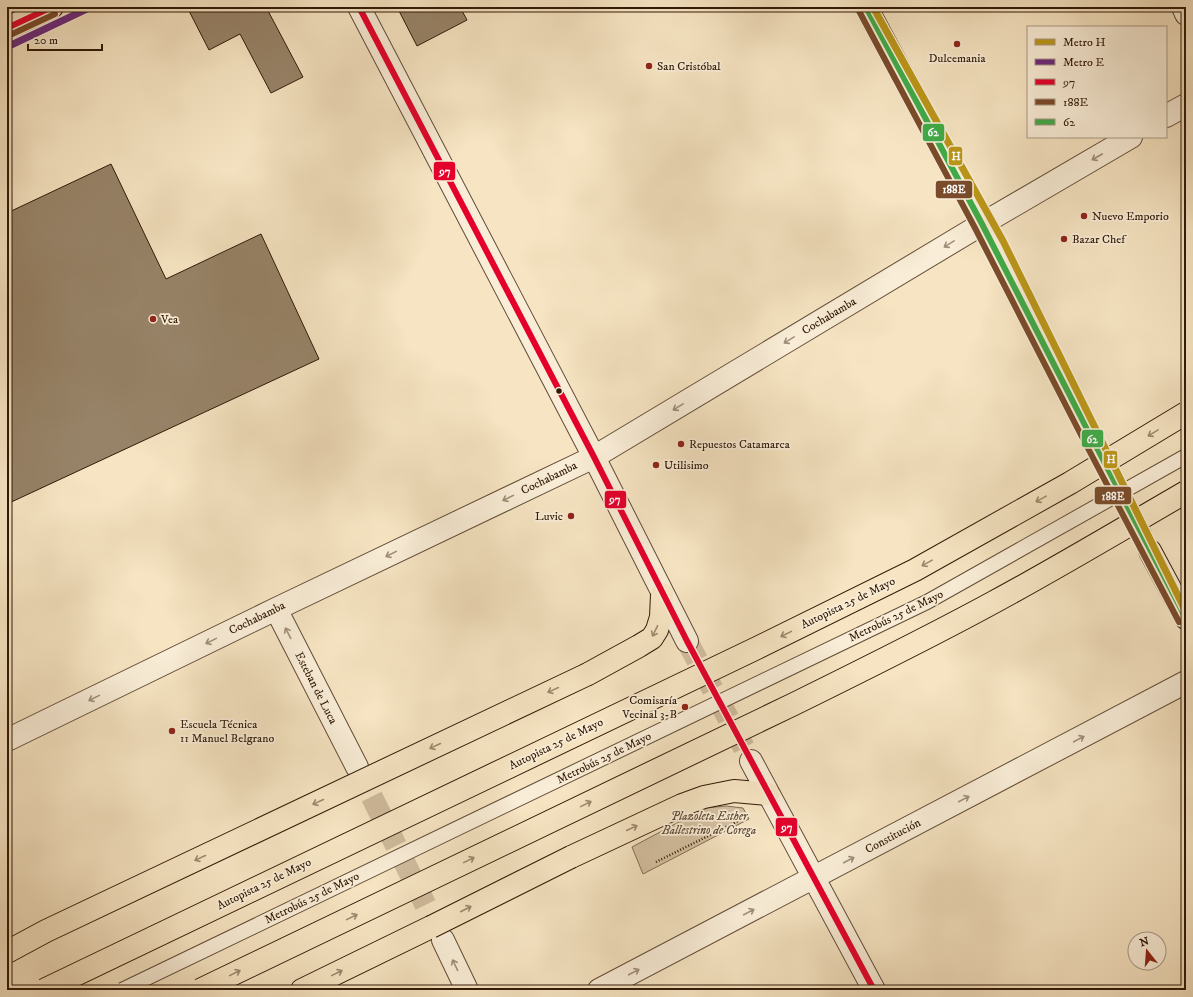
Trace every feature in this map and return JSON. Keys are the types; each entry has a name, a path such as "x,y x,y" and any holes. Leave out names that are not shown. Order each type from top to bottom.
{"main road":[{"path":"7,28 52,7"},
{"name":"Autopista 25 de Mayo","path":"44,990 757,648 915,570 1070,483 1186,413"},
{"path":"200,990 884,660 1095,546 1186,492"},
{"path":"7,952 54,927 588,674 652,638 657,630 661,617 662,594"},
{"path":"302,990 571,857 682,805 704,797 734,791 771,799"}],"street":[{"path":"359,7 594,457 686,641"},
{"path":"866,7 982,224 1087,429"},
{"path":"1183,7 1186,14"},
{"path":"1167,115 1186,105"},
{"name":"Cochabamba","path":"7,740 594,457 982,224 1129,138"},
{"path":"1150,551 1186,618"},
{"name":"Esteban de Luca","path":"276,609 357,767"},
{"name":"Constitución","path":"599,990 1186,682"},
{"path":"751,761 874,990"},
{"path":"443,940 467,990"}],"lane":[{"name":"Metrobús 25 de Mayo","path":"122,990 927,602 1186,456"}],"path":[{"path":"656,862 771,799"}],"green space":[{"name":"Plazoleta Esther Ballestrino de Corega","path":"726,806 743,808 749,819 643,874 632,847 705,808"}],"building":[{"path":"187,7 266,7 303,77 271,93 240,34 209,50"},
{"path":"397,7 460,7 467,20 417,46"},
{"name":"Vea","path":"111,164 166,279 261,234 319,359 7,504 7,213"}],"tunnel":[{"path":"1087,429 1150,551"},
{"path":"687,641 751,761"},
{"path":"357,767 443,940"}],"metro line":[{"name":"E","path":"7,47 91,7"},
{"name":"H","path":"873,7 1003,241 1186,612"}],"transit line":[{"name":"97","path":"7,28 52,7"},
{"name":"97","path":"359,7 594,457 687,641 874,990"},
{"name":"62","path":"866,7 982,224 1186,618"},
{"name":"188E","path":"859,11 975,228 1179,622"},
{"name":"188E","path":"10,35 55,14"}],"place":[{"name":"Dulcemania","path":"957,44"},
{"name":"San Cristóbal","path":"649,66"},
{"name":"Nuevo Emporio","path":"1084,216"},
{"name":"Bazar Chef","path":"1064,239"},
{"name":"Vea","path":"153,319"},
{"name":"Repuestos Catamarca","path":"681,444"},
{"name":"Utilisimo","path":"656,465"},
{"name":"Luvic","path":"571,516"},
{"name":"Comisaría Vecinal 3-B","path":"685,707"},
{"name":"Escuela Técnica 11 Manuel Belgrano","path":"172,731"}]}
